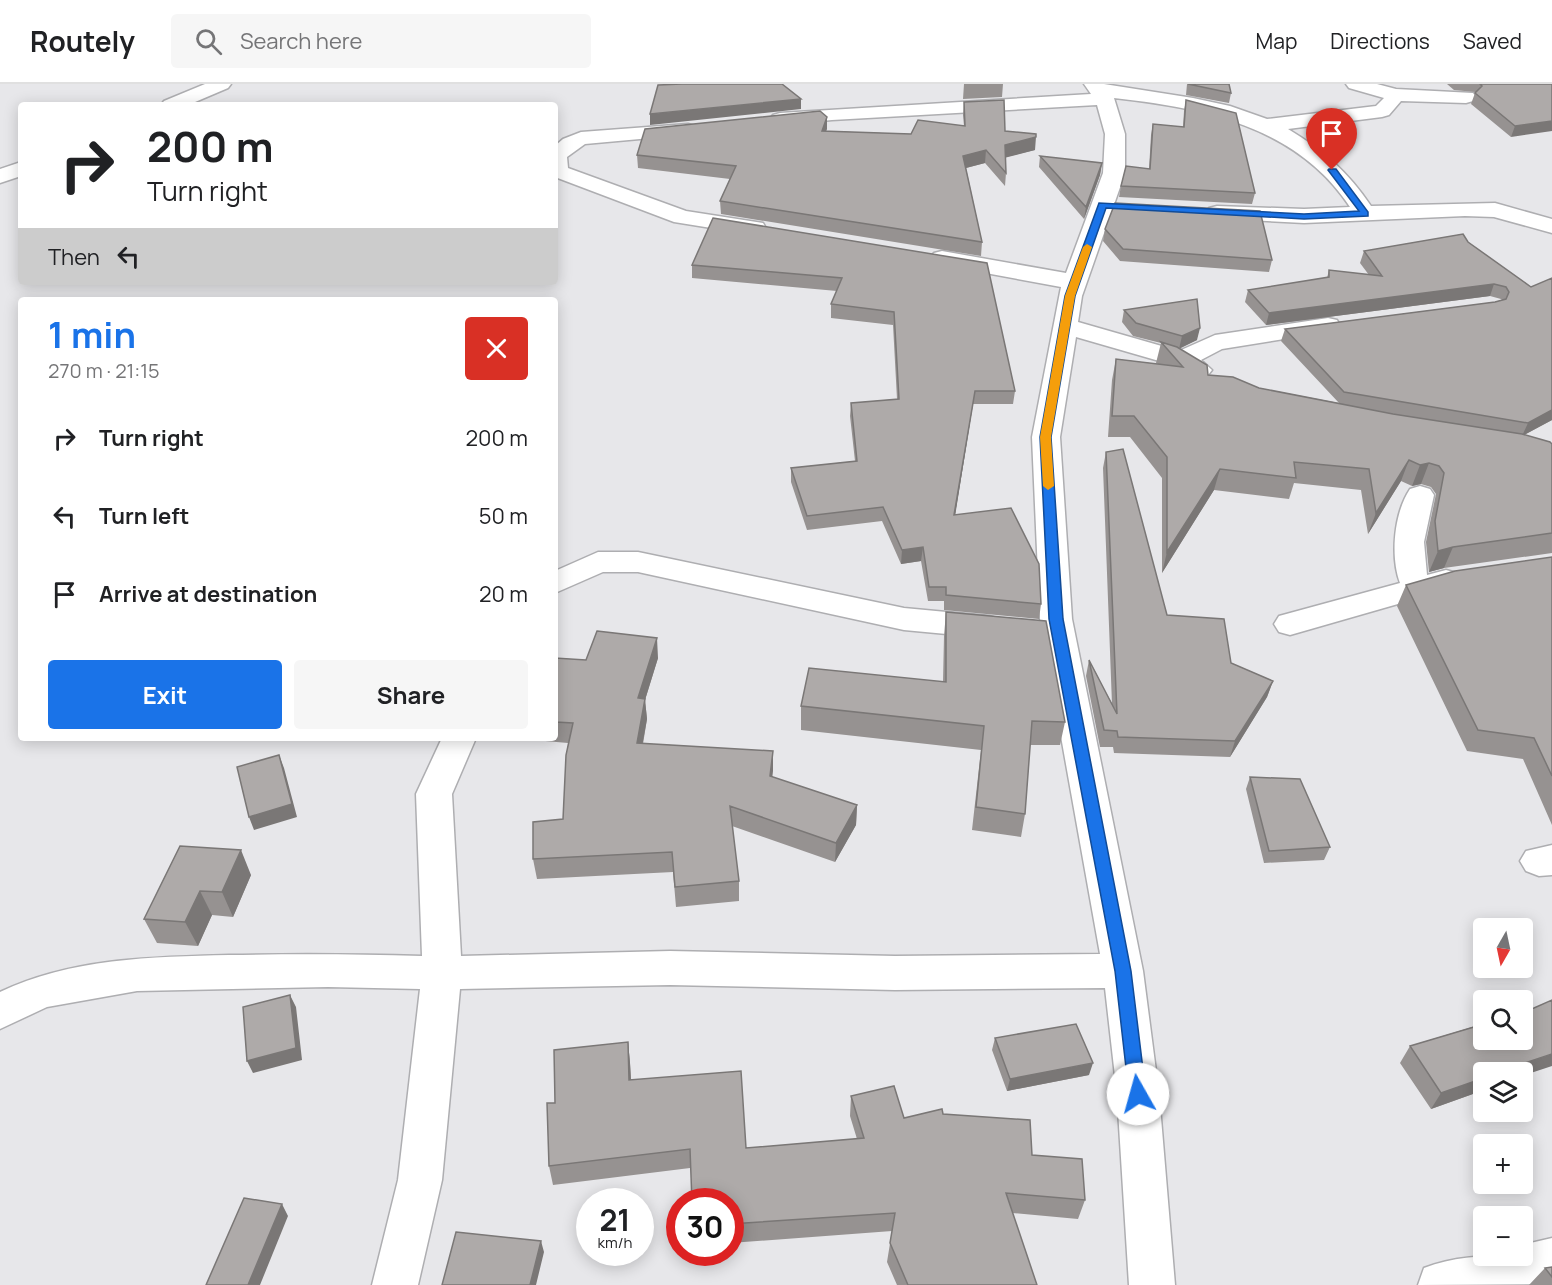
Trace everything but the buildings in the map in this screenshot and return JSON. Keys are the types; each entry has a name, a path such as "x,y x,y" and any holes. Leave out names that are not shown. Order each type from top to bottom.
{"main road":[{"path":"178,102 221,84"},
{"path":"1356,84 1395,95 1466,97"},
{"path":"766,121 1099,91 1163,98 1234,112 1286,134 1332,170 1365,214"},
{"path":"558,582 598,562 638,562 903,619 1035,631 1056,619 1046,437 1070,296 1114,206 1116,134 1099,91"},
{"path":"1268,125 1382,111 1395,95"},
{"path":"558,154 570,143 582,138 704,128"},
{"path":"0,177 18,169"},
{"path":"558,171 625,198 682,217 776,231"},
{"path":"1197,212 1304,216 1495,210 1552,226"},
{"path":"917,254 1075,282"},
{"path":"1182,360 1215,343 1353,322"},
{"path":"1065,326 1182,360 1221,383"},
{"path":"1417,588 1408,568 1407,550 1420,495"},
{"path":"1290,624 1444,580 1476,575"},
{"path":"1035,631 1123,971 1138,1094 1152,1285"},
{"path":"395,1285 420,1180 441,973 434,794 458,741"},
{"path":"0,1011 41,991 137,974 328,970 441,973 670,968 895,973 1123,971"},
{"path":"1468,1283 1552,1261"}],"slow traffic":[{"path":"1048,486 1046,437 1070,296 1087,247"}],"route":[{"path":"1138,1094 1123,971 1056,619 1046,437 1070,296 1102,205 1304,216 1365,214 1332,170"}]}
